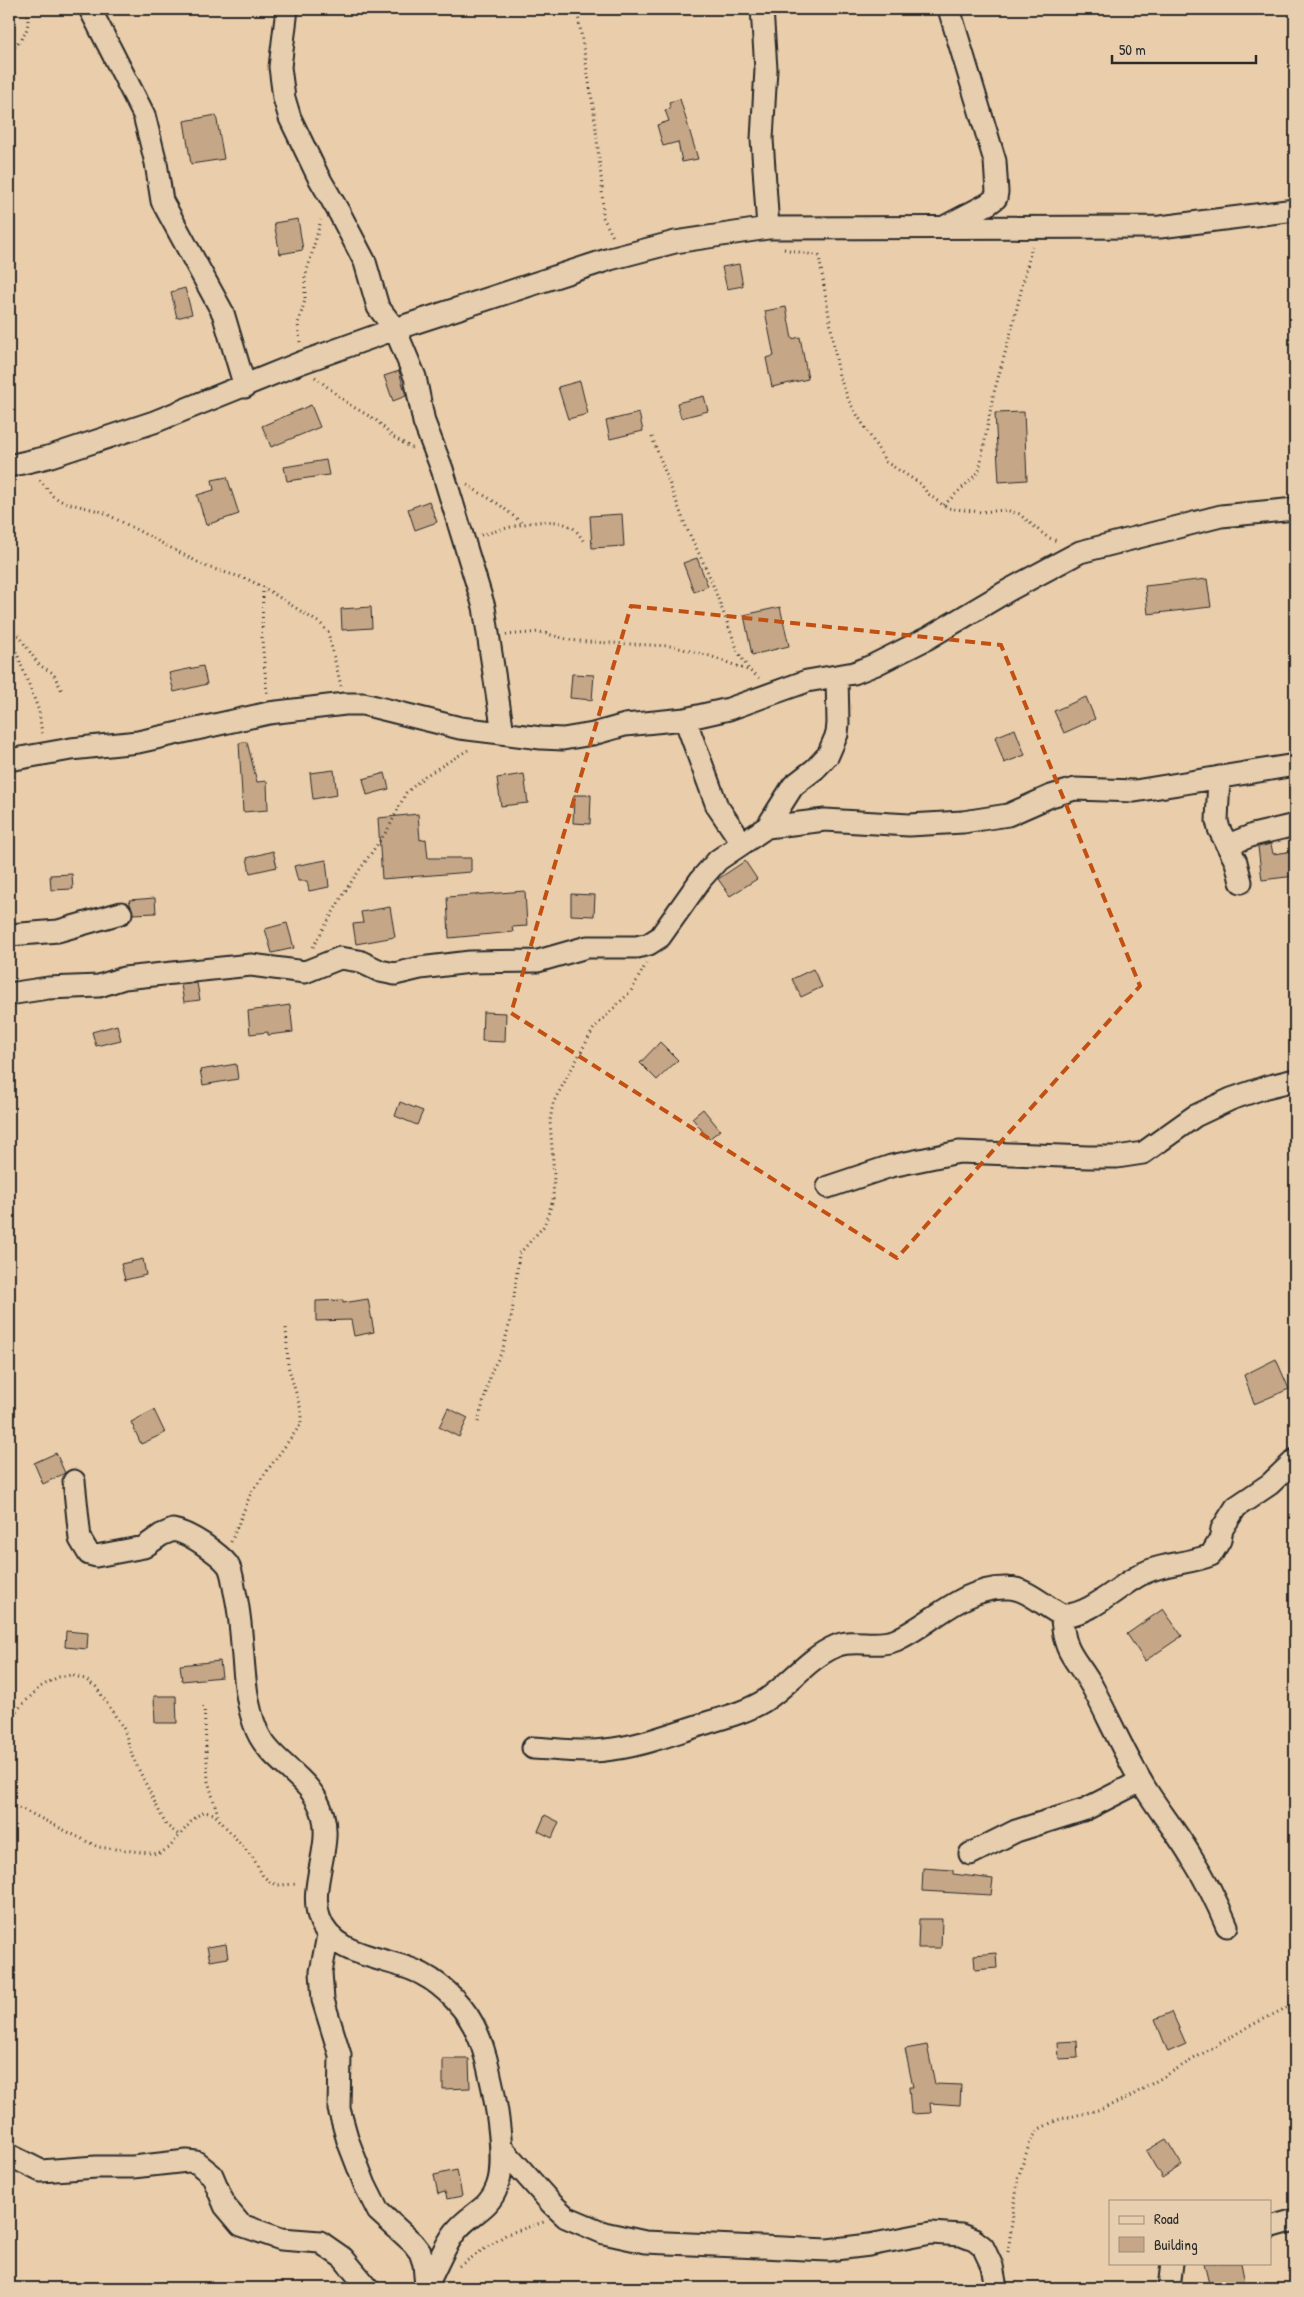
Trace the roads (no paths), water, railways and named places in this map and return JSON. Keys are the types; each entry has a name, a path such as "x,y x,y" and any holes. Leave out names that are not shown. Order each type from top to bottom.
{"street":[{"path":"90,9 144,115 156,163 162,201 223,313 246,387"},
{"path":"287,9 280,51 284,98 296,133 365,262 378,307 395,329 415,376 424,422 441,465 484,607 489,634 495,732"},
{"path":"762,9 766,69 762,140 772,237"},
{"path":"942,228 988,204 996,198 997,192 995,161 949,9"},
{"path":"16,464 48,457 154,422 246,387 300,363 395,329 624,255 675,242 942,228 1160,228 1295,210"},
{"path":"9,760 138,742 269,713 345,704 363,704 460,728 541,738 564,739 593,734 626,725 685,719 729,709 807,681 837,677 874,665 928,638 1009,590 1080,552 1221,516 1295,509"},
{"path":"9,994 48,988 99,986 124,978 251,965 299,972 312,970 340,958 359,961 389,974 470,962 538,961 587,947 643,947 660,937 701,879 718,860 767,827 793,786 815,770 828,755 838,724 837,677"},
{"path":"685,719 717,806 742,843"},
{"path":"767,827 825,820 909,825 963,822 1008,815 1051,796 1075,789 1135,791 1295,765"},
{"path":"1219,777 1219,829 1236,862 1241,882"},
{"path":"1228,846 1254,835 1295,825"},
{"path":"9,935 58,931 121,914"},
{"path":"828,1187 891,1166 960,1152 1088,1157 1117,1157 1142,1153 1195,1116 1222,1103 1266,1087 1295,1080"},
{"path":"533,1748 604,1750 620,1748 645,1743 744,1711 765,1700 800,1670 837,1645 877,1644 896,1639 940,1611 976,1594 993,1589 1009,1588 1018,1590 1062,1615 1070,1616 1082,1612 1142,1574 1211,1555 1220,1540 1222,1529 1236,1507 1270,1484 1295,1460"},
{"path":"74,1481 80,1539 89,1554 96,1556 144,1547 161,1535 174,1530 215,1552 228,1567 238,1603 249,1705 254,1723 262,1740 273,1753 302,1778 316,1798 323,1816 325,1832 318,1880 318,1912 328,1935 343,1946 420,1973 440,1985 460,2006 478,2033 484,2053 501,2147 501,2168 498,2185 491,2200 456,2232 425,2288"},
{"path":"1062,1615 1062,1633 1066,1647 1074,1661 1086,1675 1141,1781 1193,1858 1212,1892 1227,1926"},
{"path":"970,1854 1023,1828 1086,1809 1141,1781"},
{"path":"328,1935 321,1972 323,2000 340,2055 339,2109 345,2134 365,2185 378,2211 413,2243 420,2252 424,2264 425,2288"},
{"path":"501,2147 566,2217 604,2233 645,2242 828,2250 869,2246 931,2233 961,2235 974,2240 983,2247 992,2266 996,2288"},
{"path":"9,2155 41,2171 96,2167 133,2167 187,2161 196,2162 212,2175 225,2206 241,2225 281,2238 320,2242 343,2258 368,2288"},
{"path":"1272,2226 1295,2220"},
{"path":"1168,2288 1172,2264"}]}
